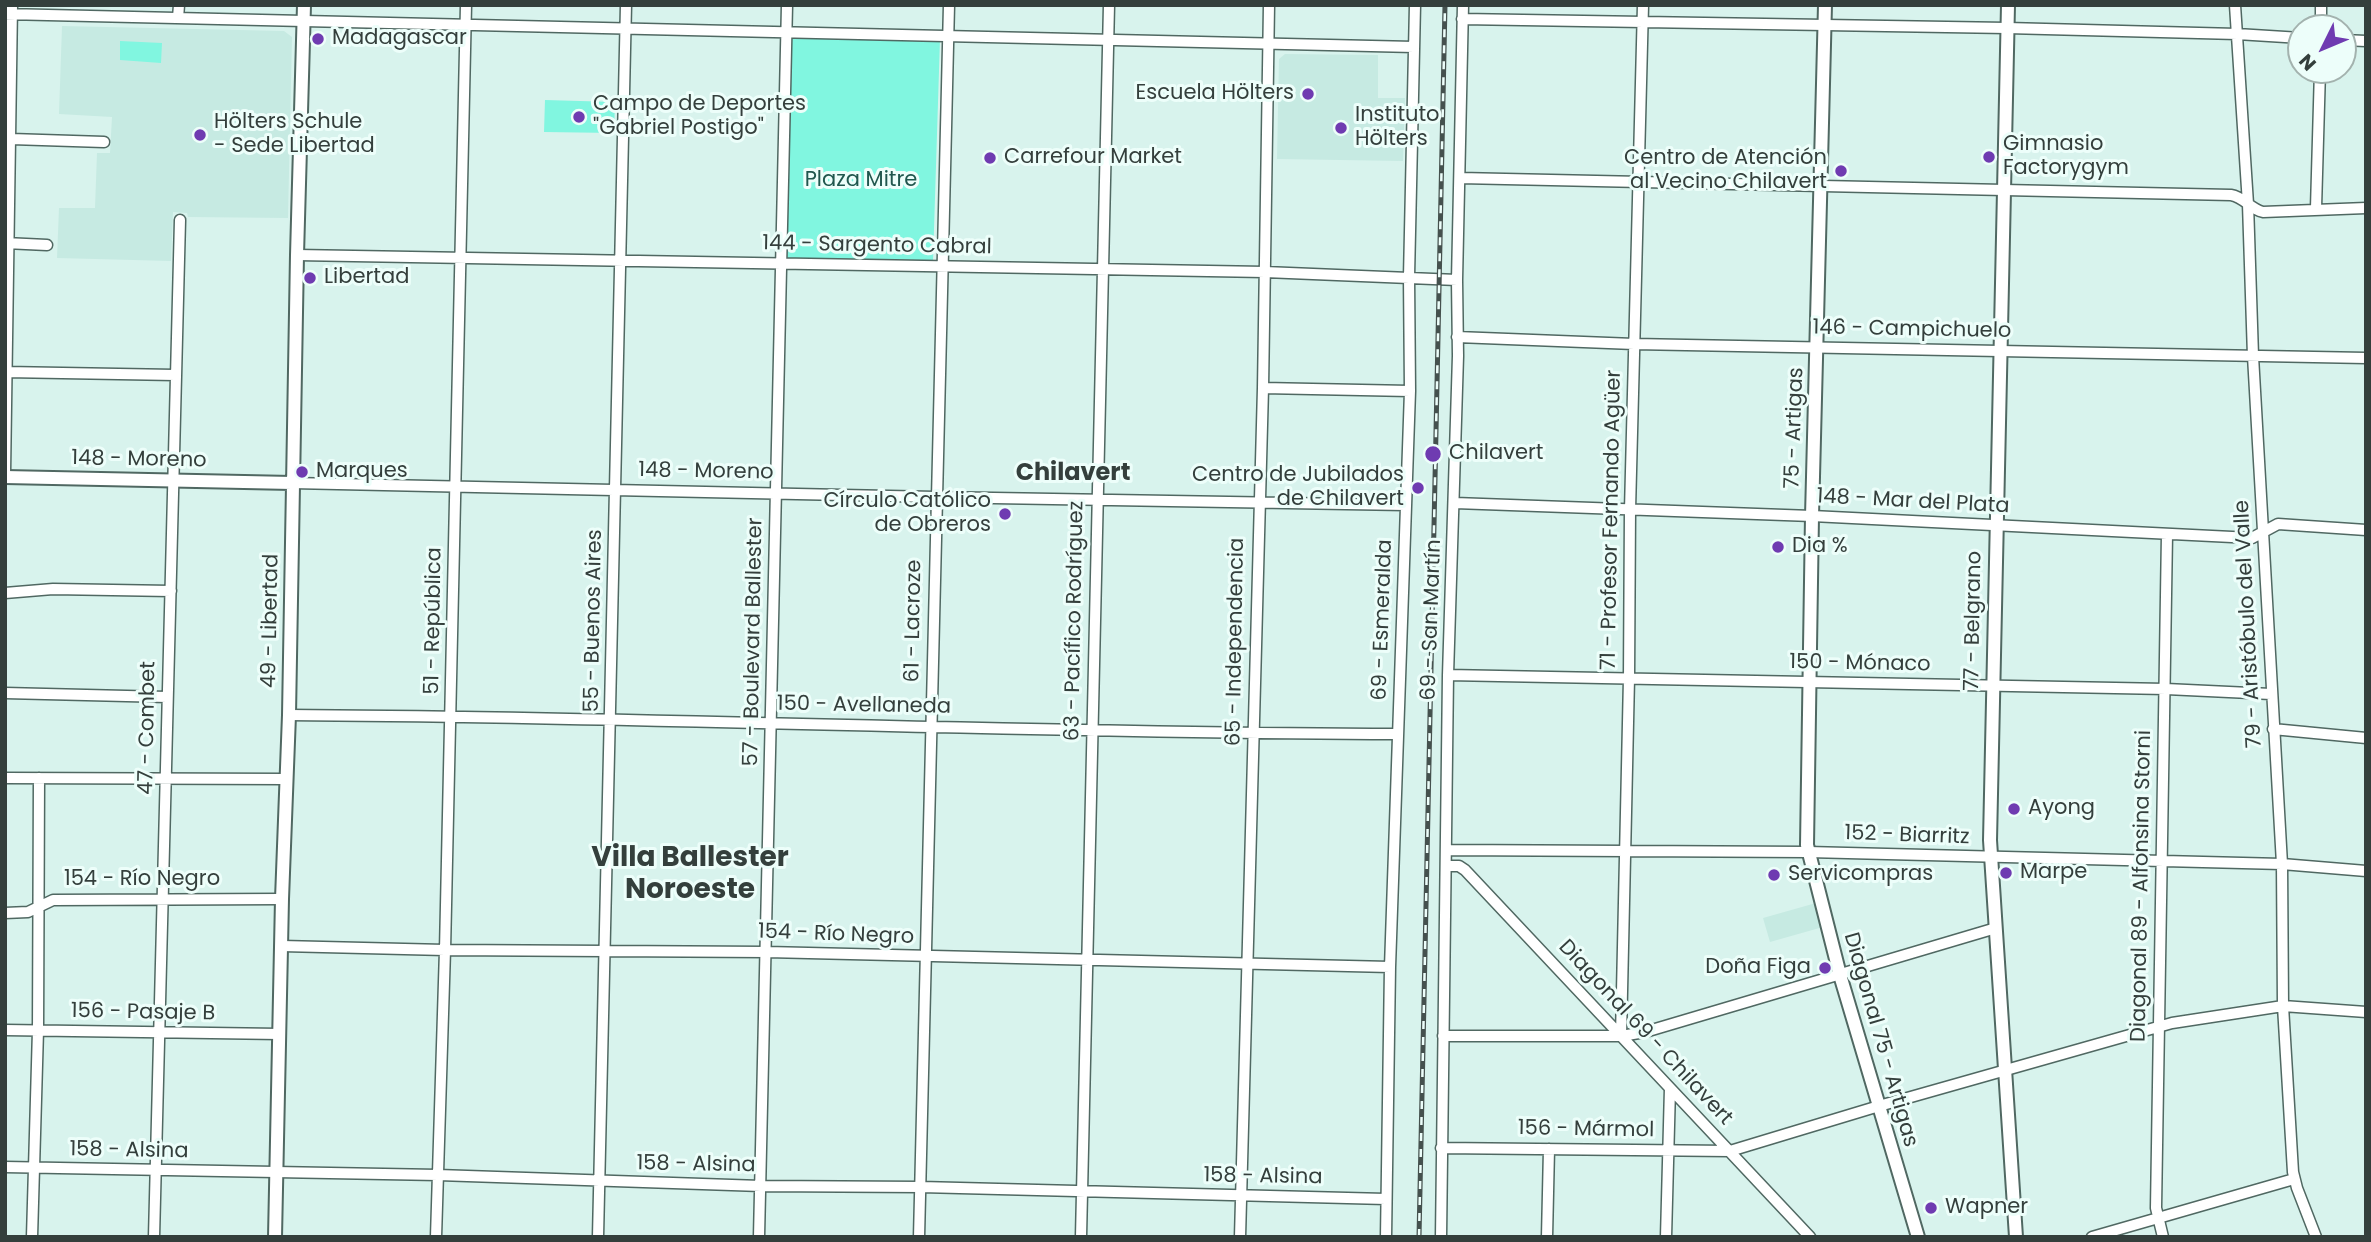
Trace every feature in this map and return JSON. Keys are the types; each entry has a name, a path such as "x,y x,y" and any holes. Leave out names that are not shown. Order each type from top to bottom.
{"street":[{"path":"178,18 179,5"},
{"name":"49 - Libertad","path":"275,1237 304,5"},
{"name":"51 - República","path":"436,1237 446,950 466,5"},
{"name":"55 - Buenos Aires","path":"598,1237 626,5"},
{"name":"57 - Boulevard Ballester","path":"759,1237 787,5"},
{"name":"61 - Lacroze","path":"919,1237 949,5"},
{"name":"63 - Pacífico Rodríguez","path":"1081,1237 1110,5"},
{"name":"65 - Independencia","path":"1240,1237 1265,272 1269,5"},
{"name":"69 - Esmeralda","path":"1386,1237 1390,967 1410,391 1409,277 1415,5"},
{"name":"69 - San Martín","path":"1440,1235 1448,675 1455,503 1463,5"},
{"name":"71 - Profesor Fernando Agüer","path":"1621,1036 1630,510 1643,5"},
{"name":"75 - Artigas","path":"1808,852 1812,516 1825,5"},
{"name":"77 - Belgrano","path":"2008,5 1990,858 2016,1237"},
{"name":"79 - Aristóbulo del Valle","path":"2235,5 2248,204 2253,356 2282,864 2283,1006 2294,1179 2316,1237"},
{"path":"5,475 7,243 11,139 9,11 304,22 948,34 1414,47"},
{"path":"1462,19 2007,28 2287,37"},
{"path":"2316,208 2320,84"},
{"path":"11,139 103,142"},
{"path":"1460,178 2231,195 2241,197 2263,212 2366,208"},
{"name":"47 - Combet","path":"155,1237 180,220"},
{"path":"7,243 47,245"},
{"name":"144 - Sargento Cabral","path":"297,254 1265,272 1457,280"},
{"name":"146 - Campichuelo","path":"1457,337 1634,344 2366,358"},
{"path":"6,372 175,375"},
{"path":"1262,388 1410,391"},
{"name":"148 - Moreno","path":"5,475 1405,505"},
{"name":"148 - Mar del Plata","path":"1455,503 1812,516 2252,538 2278,524 2366,530"},
{"name":"Diagonal 89 - Alfonsina Storni","path":"2163,1237 2157,1218 2158,1027 2167,534"},
{"path":"5,593 53,589 171,591"},
{"name":"150 - Mónaco","path":"1448,675 2166,689 2271,694"},
{"path":"5,693 167,698"},
{"name":"150 - Avellaneda","path":"289,715 611,719 1253,734 1397,734"},
{"path":"2273,729 2366,738"},
{"path":"5,778 286,779"},
{"path":"32,1237 40,907 39,779"},
{"name":"152 - Biarritz","path":"1447,850 1808,852 2282,864 2366,871"},
{"name":"Diagonal 75 - Artigas","path":"1808,852 1840,975 1918,1237"},
{"name":"Diagonal 69 - Chilavert","path":"1447,866 1459,866 1465,870 1810,1237"},
{"name":"154 - Río Negro","path":"5,913 24,913 53,900 282,899"},
{"path":"1443,1036 1621,1036 1645,1032 1996,929"},
{"name":"154 - Río Negro","path":"282,946 767,952 1390,967"},
{"path":"2283,1006 2366,1012"},
{"name":"156 - Mármol","path":"1441,1148 1730,1151 1879,1105 2158,1027 2283,1006"},
{"name":"156 - Pasaje B","path":"5,1030 280,1034"},
{"path":"1666,1237 1670,1088"},
{"path":"1547,1237 1549,1149"},
{"name":"158 - Alsina","path":"5,1167 1386,1199"},
{"path":"2092,1237 2294,1179"}],"shaded area":[{"name":"Hölters Schule - Sede Libertad","path":"62,26 284,31 292,37 288,218 188,217 187,213 173,212 171,261 57,258 59,208 95,208 97,153 110,153 112,117 59,114"},
{"name":"Instituto Hölters","path":"1285,54 1378,55 1378,98 1405,98 1403,161 1277,159 1279,59"},
{"path":"1816,903 1823,927 1770,942 1763,918"}],"green space":[{"name":"Plaza Mitre","path":"792,36 940,39 933,261 783,259"},
{"path":"120,41 162,43 161,63 120,60"},
{"name":"Campo de Deportes \"Gabriel Postigo\"","path":"545,100 615,102 614,133 544,132"}],"railway":[{"path":"1419,1237 1445,5"}],"place":[{"name":"Madagascar","path":"318,39"},
{"name":"Escuela Hölters","path":"1308,94"},
{"name":"Campo de Deportes \"Gabriel Postigo\"","path":"579,117"},
{"name":"Instituto Hölters","path":"1341,128"},
{"name":"Hölters Schule - Sede Libertad","path":"200,135"},
{"name":"Gimnasio Factorygym","path":"1989,157"},
{"name":"Carrefour Market","path":"990,158"},
{"name":"Centro de Atención al Vecino Chilavert","path":"1841,171"},
{"name":"Libertad","path":"310,278"},
{"name":"Chilavert","path":"1433,454"},
{"name":"Marques","path":"302,472"},
{"name":"Centro de Jubilados de Chilavert","path":"1418,488"},
{"name":"Círculo Católico de Obreros","path":"1005,514"},
{"name":"Dia %","path":"1778,547"},
{"name":"Ayong","path":"2014,809"},
{"name":"Marpe","path":"2006,873"},
{"name":"Servicompras","path":"1774,875"},
{"name":"Doña Figa","path":"1825,968"},
{"name":"Wapner","path":"1931,1208"}],"district":[{"name":"Chilavert","path":"1073,474"},
{"name":"Villa Ballester Noroeste","path":"690,875"}]}
